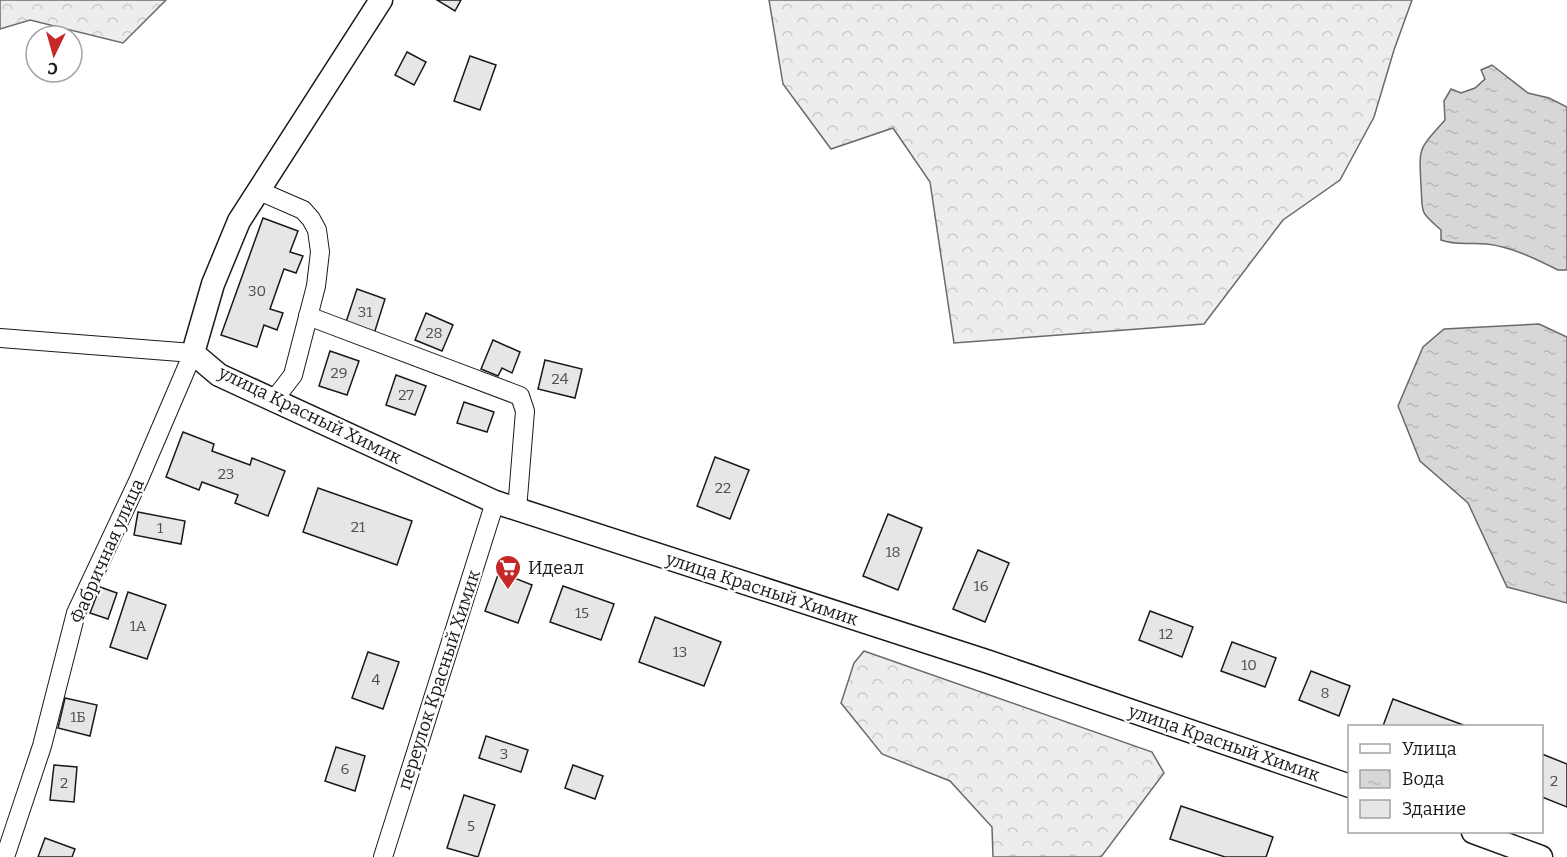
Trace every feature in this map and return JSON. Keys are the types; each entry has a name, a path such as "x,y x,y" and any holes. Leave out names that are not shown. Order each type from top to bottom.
{"street":[{"path":"0,338 193,353 213,284 238,221 381,0"},
{"path":"257,189 303,210 317,230 320,252 308,316 293,375 273,401"},
{"path":"308,316 516,393 522,399 525,411 517,510"},
{"name":"улица Красный Химик","path":"193,353 219,375 495,502 989,662 1348,785"},
{"name":"Фабричная улица","path":"5,857 42,746 76,613 139,479 193,353"},
{"name":"переулок Красный Химик","path":"383,857 495,502"},
{"path":"1478,833 1541,857"}],"green space":[{"path":"0,0 166,0 123,43 84,33 84,24 46,24 30,20 0,29"},
{"path":"769,0 1412,0 1374,117 1340,180 1283,220 1204,324 954,343 930,182 893,128 831,149 783,84"},
{"path":"864,651 1152,752 1164,773 1101,857 993,857 992,827 950,781 882,754 841,703 854,663"}],"water":[{"path":"1492,65 1528,93 1549,98 1567,107 1567,270 1558,270 1506,248 1481,243 1453,243 1441,240 1441,230 1423,211 1420,173 1422,149 1445,120 1444,101 1451,89 1461,93 1475,88 1485,79 1481,70"},
{"path":"1539,324 1567,337 1567,603 1507,587 1468,503 1420,461 1398,406 1423,347 1444,329"}],"building":[{"path":"437,0 461,0 455,11"},
{"path":"407,52 426,62 414,85 395,75"},
{"path":"470,56 496,65 480,110 454,101"},
{"path":"263,218 298,231 290,252 303,256 296,273 284,269 270,309 283,313 277,330 264,325 257,347 221,335"},
{"path":"357,289 385,299 374,334 345,325"},
{"path":"426,313 453,325 442,351 415,340"},
{"path":"493,340 520,352 512,373 502,368 498,376 481,369"},
{"path":"330,351 359,361 347,395 319,386"},
{"path":"545,360 582,369 575,398 538,389"},
{"path":"396,375 426,386 415,415 386,405"},
{"path":"464,402 494,412 487,432 457,423"},
{"path":"183,432 214,444 212,451 250,465 252,458 285,471 268,516 235,503 238,495 202,482 199,490 166,477"},
{"path":"715,457 749,470 730,519 697,506"},
{"path":"318,488 412,521 397,565 303,532"},
{"path":"138,512 185,521 181,544 134,535"},
{"path":"888,514 922,528 898,590 863,576"},
{"path":"978,550 1009,563 985,622 953,609"},
{"path":"499,572 532,585 518,623 485,611"},
{"path":"563,586 614,604 601,640 550,622"},
{"path":"100,587 117,593 108,619 90,613"},
{"path":"128,592 166,605 147,659 110,647"},
{"path":"1150,611 1193,627 1182,657 1139,640"},
{"path":"655,617 721,642 704,686 639,662"},
{"path":"1232,642 1276,658 1265,687 1221,671"},
{"path":"368,652 399,662 383,709 352,698"},
{"path":"1311,671 1350,686 1339,716 1299,700"},
{"path":"65,698 97,705 90,736 58,728"},
{"path":"1393,699 1463,725 1383,725"},
{"path":"486,736 528,750 521,772 479,758"},
{"path":"336,747 365,756 355,791 325,781"},
{"path":"1543,754 1567,764 1567,807 1543,797"},
{"path":"54,765 77,767 74,802 50,800"},
{"path":"573,765 603,776 595,799 565,788"},
{"path":"464,795 495,805 478,857 447,848"},
{"path":"1181,806 1273,837 1266,857 1225,857 1170,839"},
{"path":"45,838 75,849 72,857 38,857"}],"place":[{"name":"Идеал","path":"508,591"}]}
